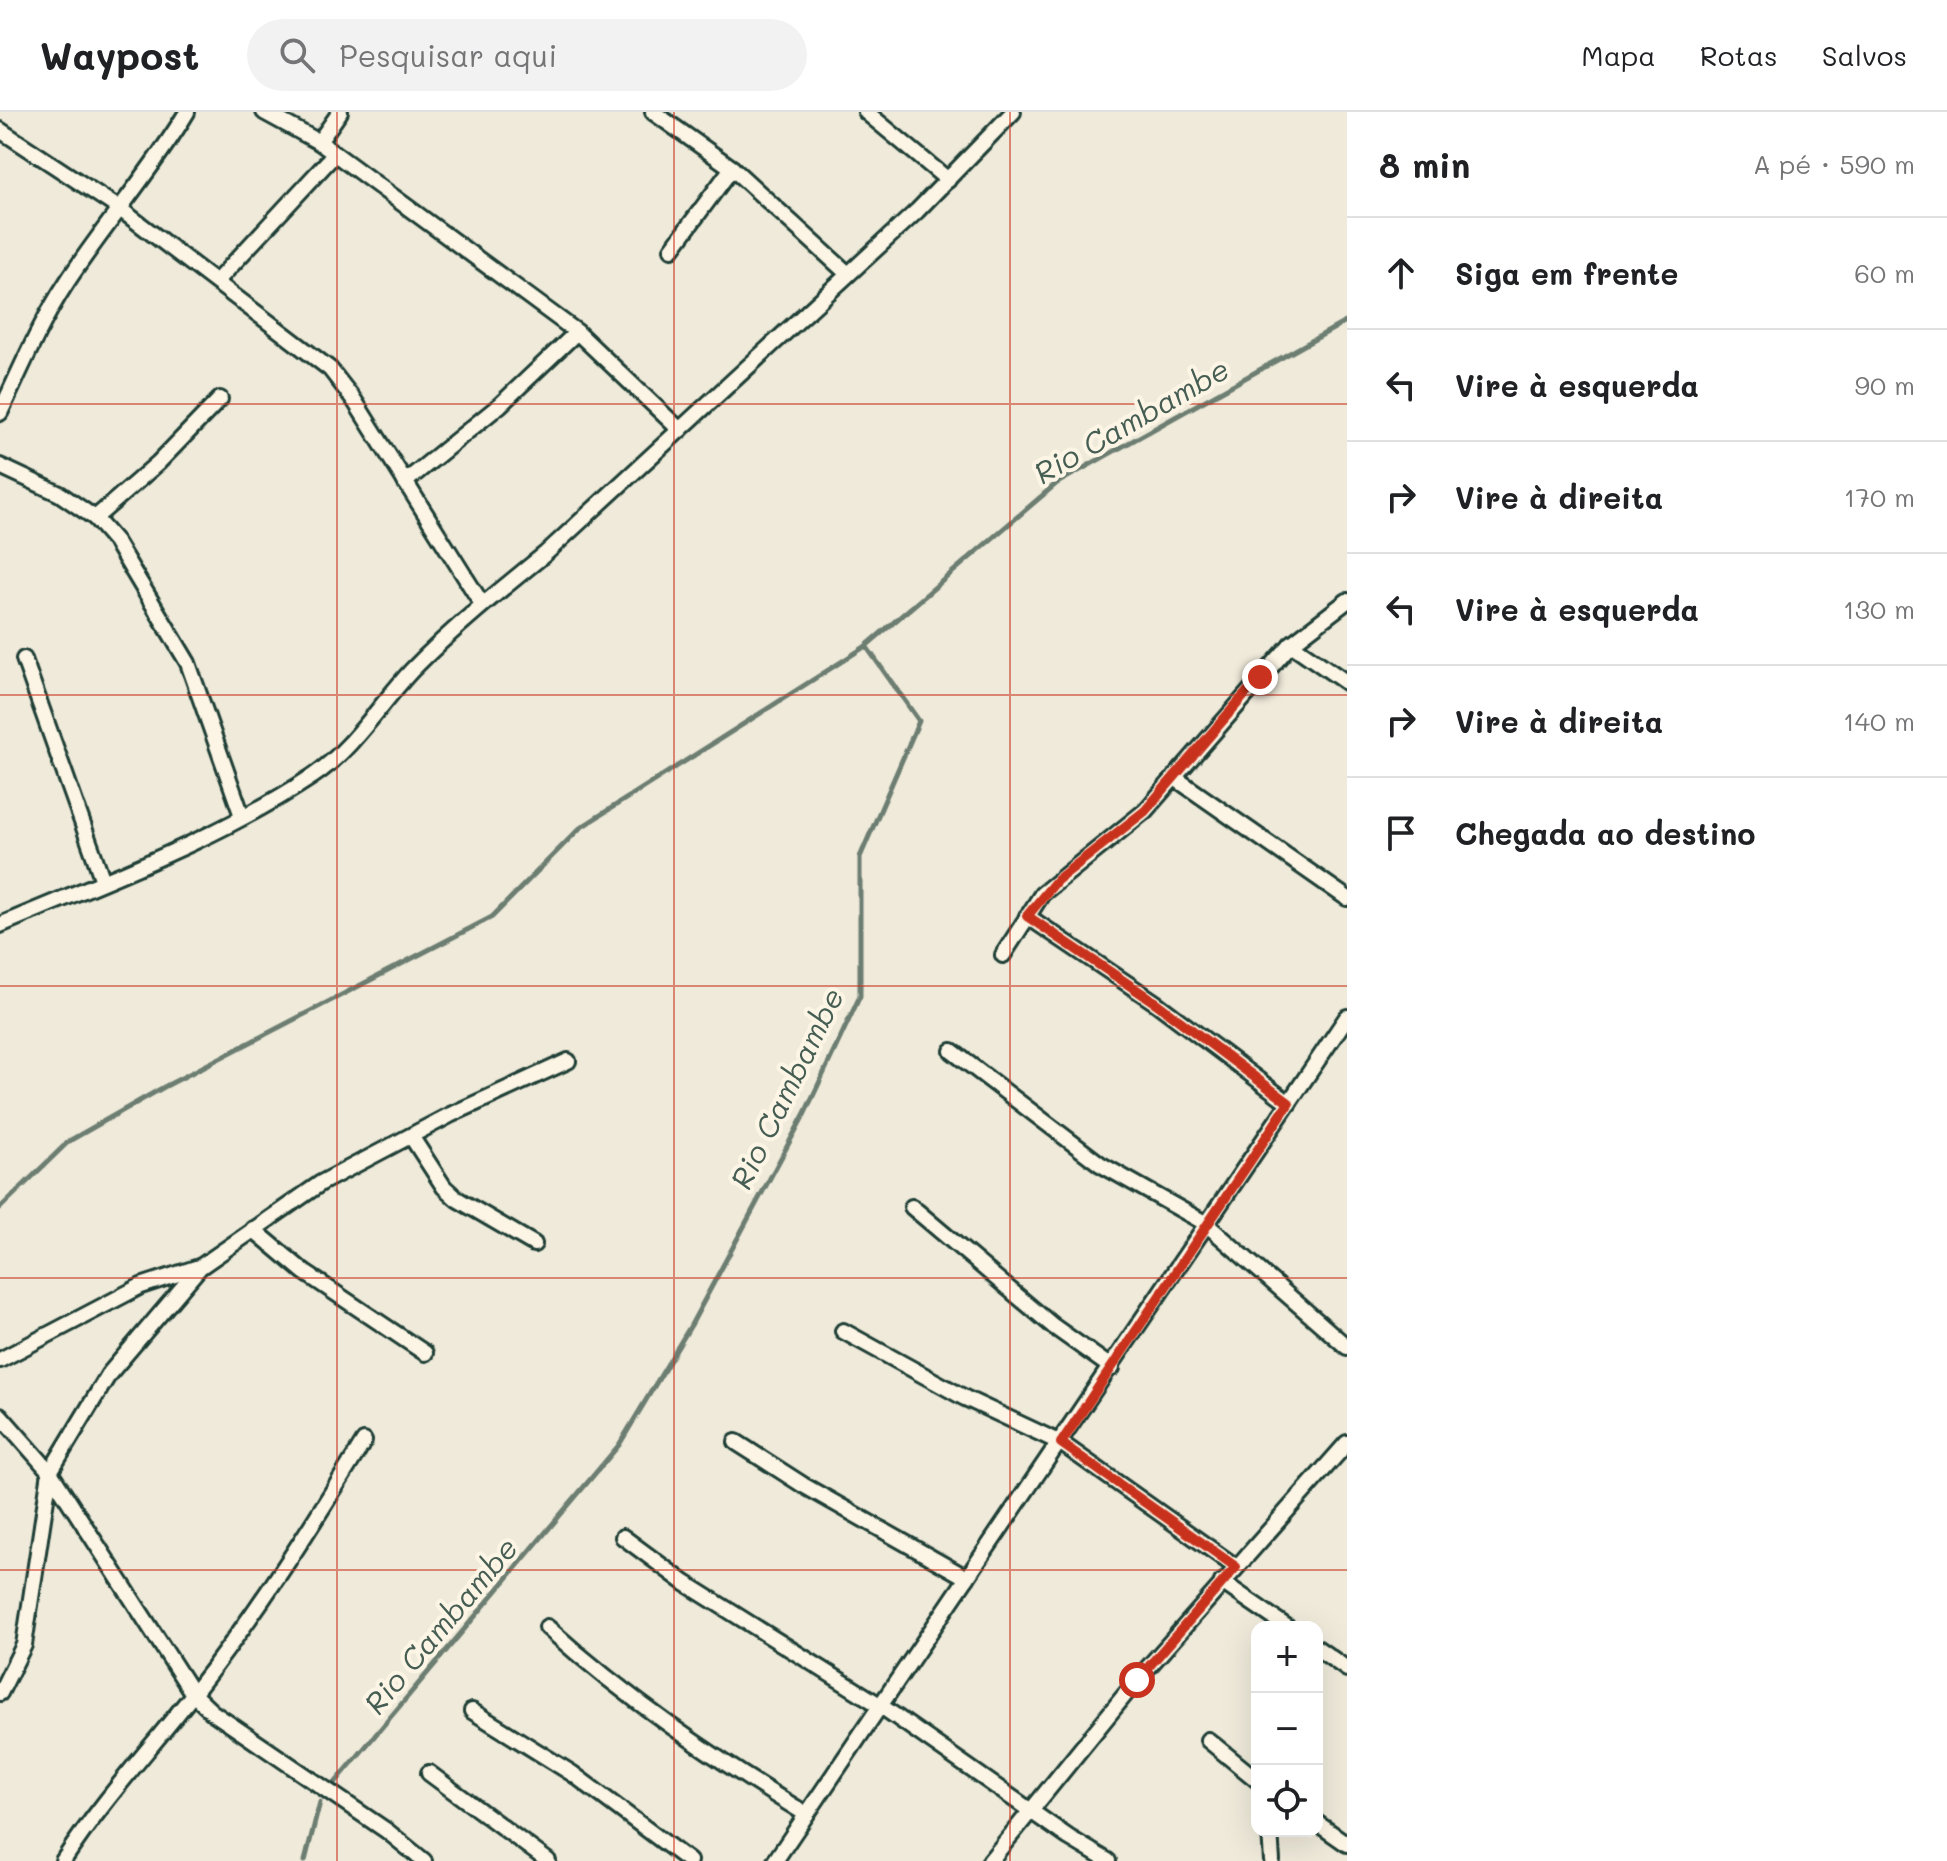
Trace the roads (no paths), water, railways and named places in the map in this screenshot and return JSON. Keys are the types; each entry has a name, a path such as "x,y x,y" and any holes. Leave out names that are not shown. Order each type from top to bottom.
{"street":[{"path":"0,413 40,328 66,283 164,151 187,112"},
{"path":"264,112 319,142 577,332 680,430"},
{"path":"319,142 340,112"},
{"path":"653,112 732,168 848,274"},
{"path":"866,112 948,180"},
{"path":"0,925 204,838 314,776 336,757 414,669 482,604 545,554 680,430 948,180 1013,112"},
{"path":"0,130 120,209 330,369 482,604"},
{"path":"217,281 334,155"},
{"path":"672,249 732,168"},
{"path":"405,482 500,405 577,332"},
{"path":"95,518 158,463 220,399"},
{"path":"0,466 60,494 95,518 115,541 188,663 242,816"},
{"path":"1003,955 1027,916 1057,880 1119,833 1175,778 1291,644 1347,601"},
{"path":"1291,644 1347,683"},
{"path":"24,659 103,881"},
{"path":"1175,778 1347,898"},
{"path":"1027,916 1156,1003 1289,1103"},
{"path":"775,1861 1347,1017"},
{"path":"952,1051 1100,1164 1205,1223 1347,1347"},
{"path":"0,1693 24,1645 50,1472 109,1374 200,1267 321,1183 568,1061"},
{"path":"411,1136 444,1187 457,1199 534,1244"},
{"path":"912,1207 1053,1326 1112,1368"},
{"path":"253,1229 304,1272 425,1353"},
{"path":"0,1360 141,1286 200,1267"},
{"path":"843,1331 965,1398 1061,1443 1236,1567"},
{"path":"0,1415 50,1472 193,1694 212,1712 424,1861"},
{"path":"63,1861 102,1804 193,1694 292,1557 364,1441"},
{"path":"736,1442 803,1485 967,1578"},
{"path":"990,1861 1030,1808 1222,1582 1342,1460 1347,1443"},
{"path":"623,1537 685,1583 881,1706 1068,1837 1108,1861"},
{"path":"1222,1582 1278,1621"},
{"path":"547,1627 642,1708 714,1758 806,1814"},
{"path":"1323,1652 1347,1669"},
{"path":"472,1711 573,1774 689,1861"},
{"path":"1208,1740 1251,1775"},
{"path":"429,1773 548,1861"},
{"path":"1323,1827 1347,1844"},
{"path":"1270,1837 1272,1861"}],"waterway":[{"name":"Rio Cambambe","path":"335,1783 619,1445 691,1325 805,1113 860,996 860,857 919,721 866,646 1057,483 1347,321"},
{"path":"0,1208 69,1141 164,1087 492,917 580,828 866,646"},
{"name":"Rio Cambambe","path":"305,1861 320,1802"}]}
